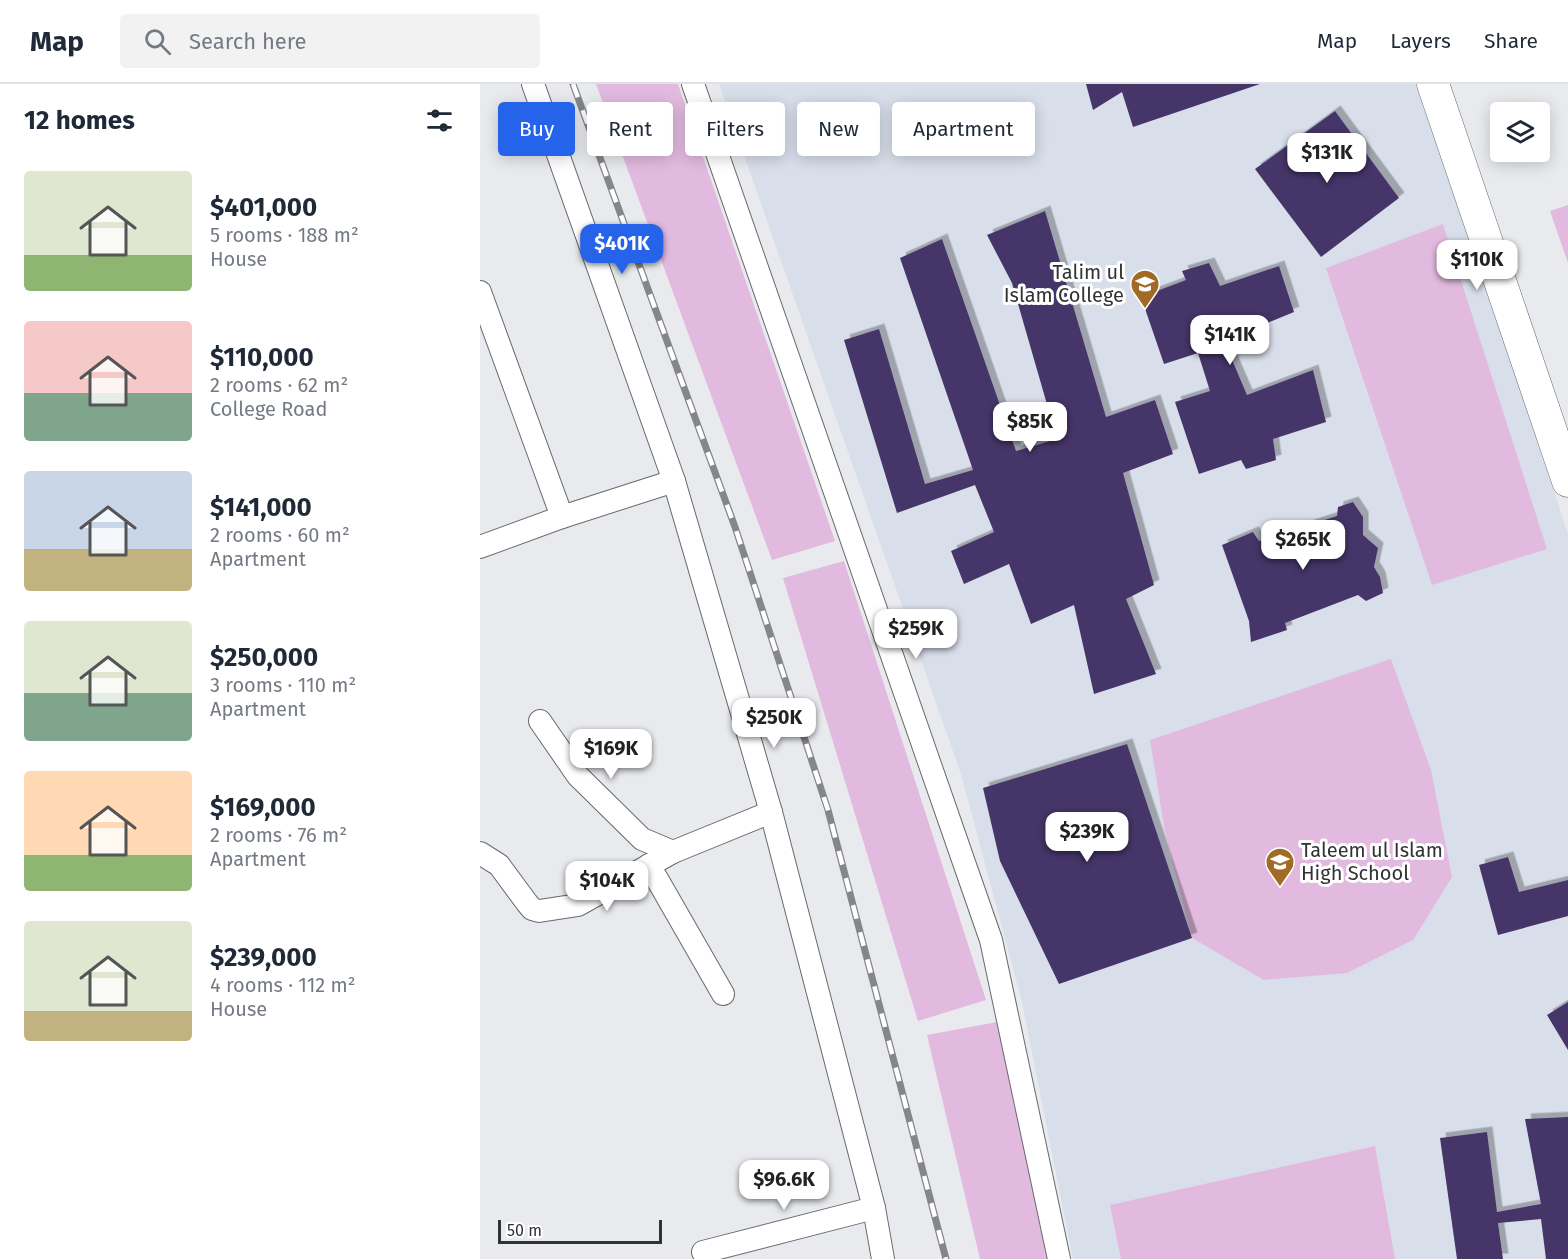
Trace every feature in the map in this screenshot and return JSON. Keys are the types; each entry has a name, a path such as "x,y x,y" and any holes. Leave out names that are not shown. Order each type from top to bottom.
{"main road":[{"path":"1433,84 1568,481"}],"street":[{"path":"532,84 674,480 771,812 874,1208 883,1259"},
{"path":"693,84 990,940 1059,1259"},
{"path":"480,292 562,517"},
{"path":"480,547 674,480"},
{"path":"540,721 578,776 642,839 673,852"},
{"path":"480,853 499,865 532,909 539,911 578,905 673,852 771,812"},
{"path":"649,865 723,993"},
{"path":"703,1252 874,1208"}],"shaded area":[{"path":"596,84 678,84 685,104 685,156 703,156 835,541 772,560 623,156 673,156 673,102 603,102"},
{"path":"719,84 1419,84 1568,534 1568,1259 1073,1259 1022,1002 961,774 744,156 785,156 785,102 725,102"},
{"path":"1568,205 1568,263 1550,211"},
{"path":"1443,224 1547,549 1432,585 1326,268"},
{"path":"844,561 986,1000 918,1021 783,578"},
{"path":"1391,659 1431,770 1452,877 1413,940 1347,973 1264,980 1192,938 1165,832 1150,740"},
{"path":"997,1022 1047,1259 980,1259 927,1035"},
{"path":"1375,1146 1395,1259 1121,1259 1110,1205"}],"building":[{"path":"1086,84 1260,84 1133,127 1122,92 1093,110"},
{"path":"1335,111 1399,198 1321,257 1255,169"},
{"path":"1045,211 1106,417 1155,400 1173,454 1123,473 1154,585 1126,599 1156,674 1094,694 1074,605 1031,624 1009,564 964,584 951,551 994,532 975,485 897,513 844,340 879,329 925,484 973,470 900,258 942,239 1016,451 1057,439 1012,283 987,235"},
{"path":"1209,263 1220,286 1279,266 1294,312 1224,341 1247,395 1313,370 1326,422 1273,439 1276,460 1246,469 1241,460 1199,474 1175,402 1210,391 1198,353 1164,364 1141,297 1186,280 1182,271"},
{"path":"1353,502 1363,517 1363,535 1378,548 1374,567 1380,577 1383,593 1366,601 1358,595 1285,623 1287,630 1251,642 1249,621 1222,545 1253,532 1259,541 1337,516 1338,507"},
{"path":"1127,744 1192,938 1059,984 1000,861 983,788"},
{"path":"1508,857 1519,892 1568,880 1568,916 1498,935 1479,865"},
{"path":"1568,1002 1568,1050 1547,1015"},
{"path":"1568,1117 1568,1259 1546,1259 1541,1219 1498,1223 1503,1259 1457,1259 1440,1138 1487,1132 1497,1212 1541,1204 1525,1119"}],"railway":[{"path":"573,84 735,527 828,810 946,1259"}],"place":[{"name":"Talim ul Islam College","path":"1145,310"},
{"name":"Taleem ul Islam High School","path":"1280,888"}]}
